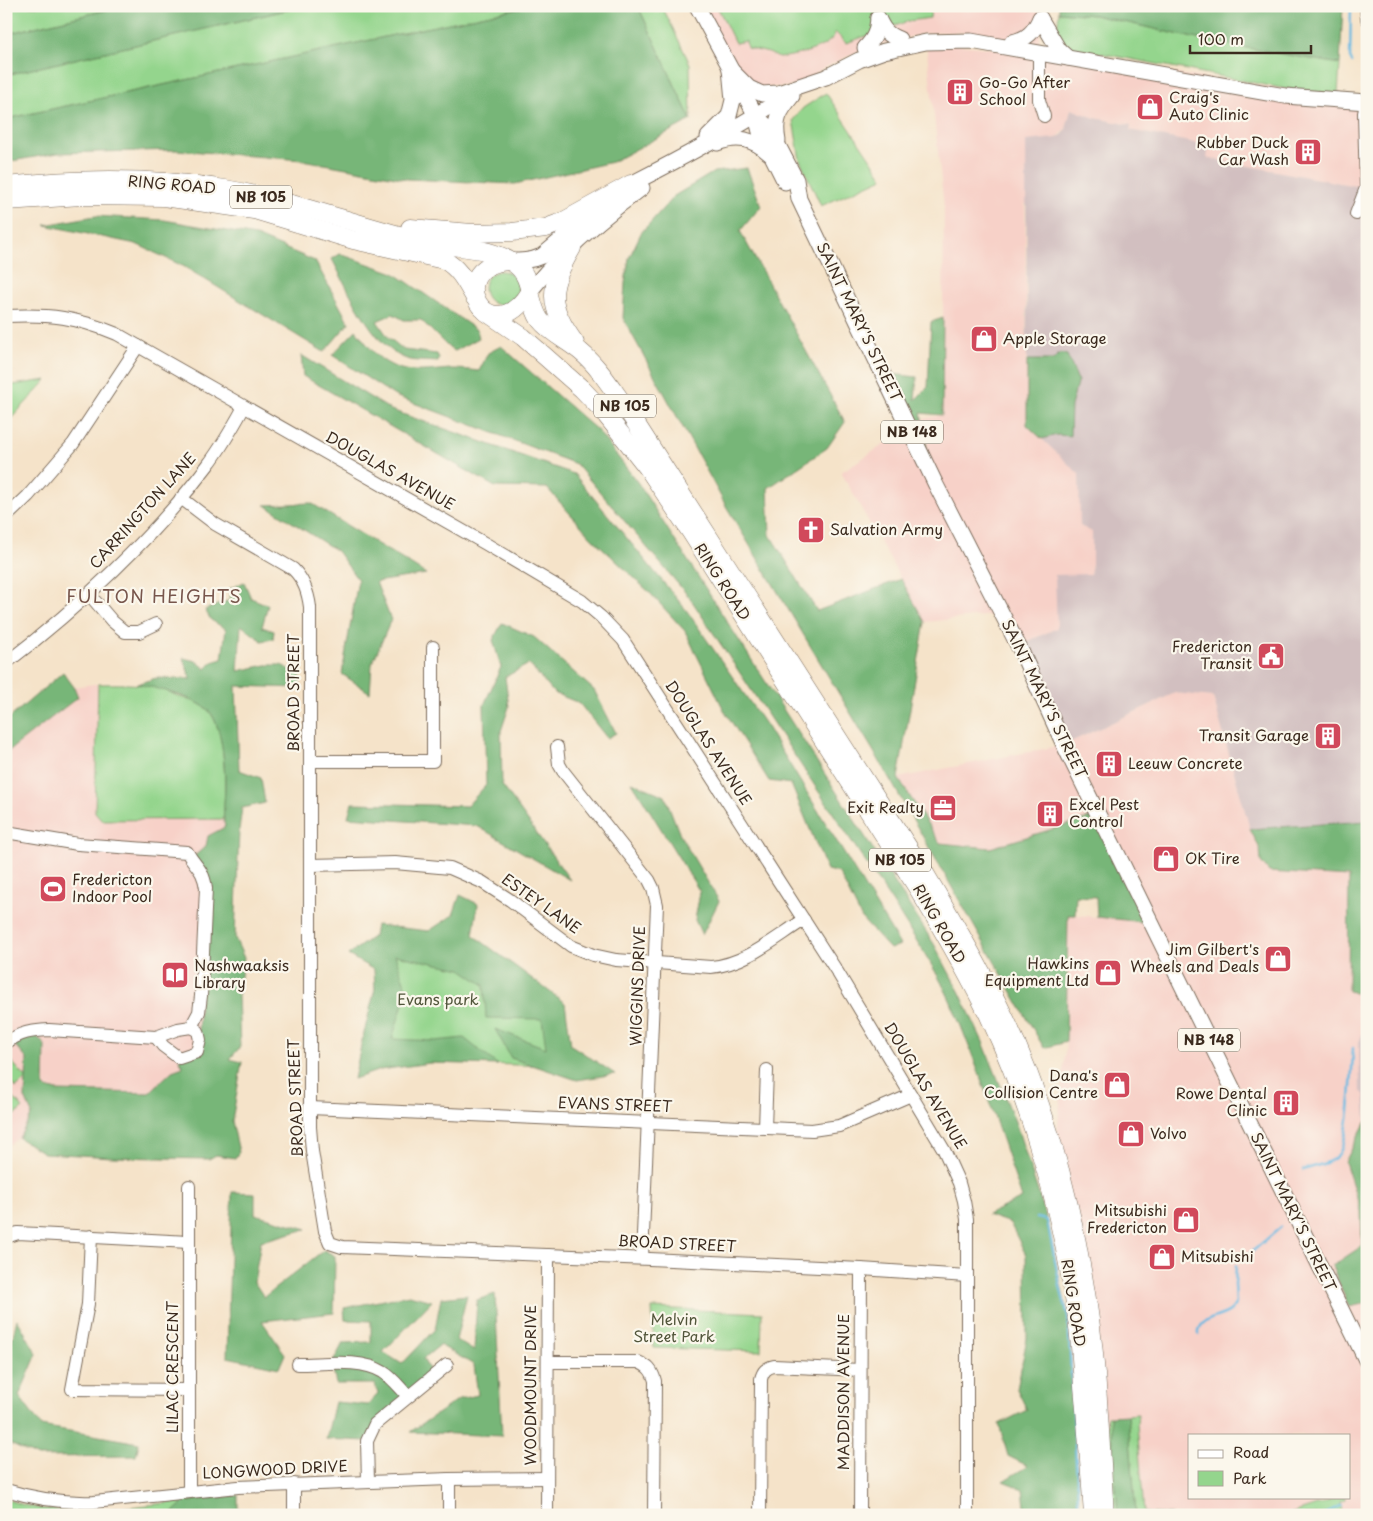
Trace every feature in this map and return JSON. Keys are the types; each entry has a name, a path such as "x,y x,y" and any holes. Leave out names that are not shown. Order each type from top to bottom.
{"highway":[{"name":"RING ROAD","path":"6,186 101,180 168,182 226,189 294,204 428,242 492,252 508,261"},
{"path":"294,204 424,230 472,233 512,232 546,228 562,222 631,184"},
{"name":"RING ROAD","path":"6,201 81,196 164,197 254,210 353,240 444,260 454,266 461,274 481,305 523,337 582,389 602,410 647,467 690,530 920,892 956,953 1010,1065 1041,1154 1060,1225 1072,1287 1081,1355 1093,1515"},
{"path":"572,248 556,279 553,295 556,312 563,326 582,353"},
{"path":"508,261 521,270 530,292 521,305 510,313 501,315 481,305 474,290 478,274 486,267 493,263 508,261"},
{"name":"RING ROAD","path":"530,292 533,308 541,321 582,353 608,382 624,405 926,875 964,938 998,1005 1025,1064 1052,1145 1072,1218 1085,1282 1095,1355 1106,1515"}],"main road":[{"name":"SAINT MARY'S STREET","path":"698,6 756,116 760,132 775,151 786,185 799,199 936,485 1015,640 1064,745 1367,1362"},
{"path":"865,48 873,40 877,32 878,18 884,30 890,36 899,39"},
{"path":"1012,42 1030,35 1036,28 1040,18 1060,50 1068,58"},
{"path":"692,153 722,142 741,139 758,143 775,151 777,121 780,111 802,86 820,70 865,48 922,34 962,32 976,33 1012,42 1039,53"},
{"path":"730,68 749,88 762,94 778,93 826,77 859,60 884,51 926,42 971,42 1285,96 1367,101"},
{"path":"530,292 553,263 609,213 692,153 729,116 733,100 730,68"},
{"path":"508,261 534,260 542,256 631,184 692,153 756,116 802,86"}],"street":[{"path":"1366,6 1367,19"},
{"path":"1039,53 1039,100 1044,116"},
{"path":"1356,214 1366,188 1364,113 1367,101"},
{"name":"DOUGLAS AVENUE","path":"6,316 34,315 61,317 92,324 117,334 486,544 582,601 601,617 622,640 838,972 944,1150 959,1183 967,1219 967,1515"},
{"path":"6,517 28,496 73,444 138,346"},
{"name":"CARRINGTON LANE","path":"6,662 88,594 137,546 208,465 228,436 244,407"},
{"name":"BROAD STREET","path":"181,498 215,524 293,569 305,585 310,607 310,1108 312,1150 318,1194 325,1231 330,1243 342,1247 642,1258 967,1276"},
{"path":"88,594 112,621 125,632 139,632 156,624"},
{"path":"310,762 433,761 433,647"},
{"name":"WIGGINS DRIVE","path":"557,747 559,764 563,771 649,880 657,905 642,1258"},
{"path":"6,832 78,844 187,852 200,869 206,888 201,996 199,1012 191,1027"},
{"name":"ESTEY LANE","path":"310,865 395,864 450,868 489,887 571,946 593,955 616,960 711,967 733,963 743,959 804,920"},
{"path":"6,1043 21,1033 49,1030 156,1037 178,1029 191,1027 198,1031 200,1040 197,1052 179,1058 163,1046 156,1037"},
{"path":"765,1128 767,1070"},
{"name":"EVANS STREET","path":"310,1108 812,1130 839,1126 911,1095"},
{"name":"LILAC CRESCENT","path":"189,1186 189,1492"},
{"path":"6,1237 18,1233 189,1242"},
{"path":"91,1236 88,1304 72,1389 189,1390"},
{"name":"WOODMOUNT DRIVE","path":"547,1515 548,1255"},
{"name":"MADDISON AVENUE","path":"860,1515 861,1269"},
{"path":"548,1362 638,1362 646,1365 652,1372 655,1381 654,1515"},
{"path":"298,1364 359,1364 372,1366 392,1379 408,1396"},
{"path":"368,1482 367,1441 375,1424 447,1365"},
{"path":"760,1515 762,1372 774,1366 860,1370"},
{"name":"LONGWOOD DRIVE","path":"6,1490 44,1499 94,1502 238,1487 294,1484 547,1478"},
{"path":"449,1479 449,1515"},
{"path":"294,1484 294,1515"}],"shaded area":[{"path":"697,6 1041,6 1039,53 1367,102 1367,208 1366,188 1206,158 1208,146 1130,130 1131,125 1095,118 1071,109 1066,129 1057,138 1049,139 1027,204 1025,204 1027,425 1080,474 1080,526 1092,532 1092,564 1090,574 1057,628 1018,646 1003,614 925,622 841,472 924,419 942,415 944,207 926,42 1036,52 1001,38 976,33 943,32 922,34 865,48 820,70 801,86 749,88"},
{"path":"1071,109 1095,118 1131,125 1130,130 1209,146 1207,158 1366,188 1367,821 1250,829 1213,697 1175,693 1064,745 1018,646 1057,628 1055,575 1090,574 1092,564 1092,532 1080,526 1079,474 1027,425 1026,141 1057,138 1063,134"},
{"path":"94,684 137,684 238,715 239,771 230,1049 165,1100 40,1122 6,1147 6,736 74,687"},
{"path":"1175,693 1213,697 1250,828 1260,849 1261,862 1269,872 1349,876 1348,991 1365,995 1367,1011 1367,1121 1345,1162 1361,1211 1362,1246 1349,1307 1367,1303 1367,1515 1105,1515 1055,1154 1066,1042 1068,914 1151,923 1099,815 990,848 940,843 898,778 1064,745"},
{"path":"1367,1022 1366,1121 1364,1094 1360,1091 1359,1042"}],"green space":[{"path":"6,6 123,6 6,34"},
{"path":"123,6 304,6 6,75 6,34"},
{"path":"304,6 528,6 6,119 6,75"},
{"path":"528,6 638,6 691,120 612,162 515,184 407,179 302,160 177,150 58,153 6,162 6,119"},
{"path":"638,6 662,6 690,64 691,120"},
{"path":"717,6 931,6 930,18 909,21 846,43 835,32 827,43 820,47 811,51 779,58 769,53 747,48 746,41 735,43"},
{"path":"1059,6 1343,6 1340,64 1202,40 1094,15 1059,12"},
{"path":"1059,12 1094,15 1202,40 1340,64 1338,94 1286,89 1068,47 1057,31"},
{"path":"826,93 883,178 821,206 800,160 793,120 803,108"},
{"path":"747,168 761,206 740,231 845,422 827,448 768,488 770,535 817,611 901,579 925,622 898,778 940,843 990,848 1099,815 1152,923 1097,917 1096,897 1076,896 1075,915 1068,915 1066,1042 1044,1048 880,762 726,506 623,318 629,258 641,233 674,196 714,172"},
{"path":"95,216 164,220 256,236 315,261 349,323 324,352 183,266 136,244 45,225"},
{"path":"340,254 394,273 477,330 479,338 455,351 449,348 421,320 404,320 393,314 377,321 388,337 404,350 437,354 439,358 438,362 404,358 382,341 362,314 332,259"},
{"path":"501,271 508,272 513,276 517,281 517,295 513,300 508,304 501,305 494,304 489,300 485,295 484,288 485,281 489,276 494,272"},
{"path":"943,318 942,415 921,413 927,449 890,374 917,377 915,400 928,387 931,322"},
{"path":"356,330 372,350 386,362 398,368 413,371 462,369 479,371 488,353 501,346 598,431 638,483 934,944 983,1042 1016,1124 1045,1213 1068,1316 1079,1515 1026,1515 1023,1489 1003,1481 1028,1466 1008,1456 999,1424 1027,1410 1017,1389 1027,1338 1026,1255 1010,1223 987,1215 1022,1198 970,1049 950,1000 924,952 690,598 576,464 395,396 332,355"},
{"path":"1060,353 1067,355 1078,380 1071,406 1070,436 1057,435 1042,439 1027,425 1027,360 1053,360"},
{"path":"301,355 391,410 574,474 687,611 767,727 900,945 890,949 862,919 839,873 827,870 791,784 769,781 724,710 685,631 650,593 591,537 547,488 495,487 303,376"},
{"path":"47,380 6,424 6,386"},
{"path":"311,503 426,574 376,582 391,620 372,664 370,693 342,674 358,580 337,551 265,505"},
{"path":"244,582 251,598 268,605 262,627 274,631 273,639 262,641 241,625 238,671 266,665 281,665 300,674 300,688 236,686 239,770 261,778 265,803 242,808 239,830 235,938 244,958 238,994 240,1047 230,1059 242,1062 232,1121 239,1152 235,1158 216,1155 209,1159 44,1153 19,1138 32,1114 25,1098 27,1059 10,1040 32,1031 45,1045 44,1087 57,1091 149,1093 172,1071 183,1067 179,1058 197,1052 206,888 191,859 206,846 208,836 225,827 225,777 222,746 213,717 203,706 175,694 137,684 156,678 191,679 183,658 196,661 206,669 212,662 222,659 226,629 211,620 205,610 230,600 229,589"},
{"path":"502,623 534,637 594,690 616,733 607,738 579,703 554,693 529,664 505,677 509,707 501,731 502,785 570,880 477,826 348,817 352,803 467,806 486,785 484,705 501,667 493,640"},
{"path":"63,672 74,687 78,697 6,753 6,721"},
{"path":"98,684 134,684 155,687 202,705 208,710 219,731 222,746 225,778 223,819 102,820 95,812"},
{"path":"632,782 665,796 680,835 719,901 702,935 695,920 700,892"},
{"path":"1367,821 1367,1011 1365,995 1348,991 1349,877 1269,872 1261,862 1260,849 1250,829"},
{"path":"460,895 478,904 473,935 565,1003 571,1045 615,1074 577,1080 511,1058 495,1029 546,1048 542,1019 486,1018 484,985 461,969 395,955 407,991 392,1039 435,1041 464,1038 498,1065 430,1063 380,1070 354,1079 375,989 374,970 348,955 374,936 376,925 429,931 453,915"},
{"name":"Evans park","path":"429,931 550,1012 554,1066 376,1061 374,936"},
{"path":"12,1062 27,1079 16,1088 6,1077 6,1068"},
{"path":"6,1090 23,1108 6,1123"},
{"path":"1366,1121 1367,1303 1349,1307 1332,1266 1362,1246 1361,1211 1345,1162"},
{"path":"232,1192 255,1193 255,1214 307,1229 261,1241 254,1282 264,1297 324,1250 335,1256 334,1313 262,1321 285,1354 279,1368 227,1357"},
{"path":"495,1294 502,1436 410,1432 459,1399 478,1395 474,1365 440,1345 423,1359 433,1376 367,1441 326,1439 335,1402 368,1405 378,1394 375,1384 336,1384 332,1364 343,1343 371,1342 371,1321 345,1320 344,1308 409,1295 432,1301 383,1352 402,1364 435,1329 441,1298 467,1295 456,1340 474,1351 477,1300"},
{"name":"Melvin Street Park","path":"652,1308 762,1313 761,1351 654,1348"},
{"path":"17,1319 37,1354 19,1396 41,1426 139,1443 136,1456 38,1457 6,1442 6,1366"},
{"path":"1138,1414 1137,1424 1144,1513 1172,1515 1136,1515 1128,1415"},
{"path":"1128,1415 1136,1515 1118,1515 1111,1416"},
{"path":"1107,1416 1111,1416 1118,1515 1112,1515"},
{"path":"238,1495 238,1515 174,1515 174,1511 184,1502"},
{"path":"223,1496 217,1515 6,1515 6,1499 39,1508 72,1511 122,1508"},
{"path":"1338,1498 1345,1498 1345,1500 1340,1502 1343,1515 1287,1515"}],"waterway":[{"path":"1351,6 1350,58 1352,62"},
{"path":"1303,1170 1331,1161 1338,1155 1342,1147 1350,1104 1353,1048"},
{"path":"1036,1218 1047,1220 1068,1316 1079,1515"},
{"path":"1247,1256 1281,1227"},
{"path":"1199,1335 1199,1329 1202,1325 1210,1319 1227,1313 1236,1303 1236,1266"},
{"path":"1323,1515 1341,1505"}],"place":[{"name":"Go-Go After School","path":"960,92"},
{"name":"Craig's Auto Clinic","path":"1150,107"},
{"name":"Rubber Duck Car Wash","path":"1308,152"},
{"name":"Apple Storage","path":"984,339"},
{"name":"Salvation Army","path":"811,530"},
{"name":"Fredericton Transit","path":"1271,656"},
{"name":"Transit Garage","path":"1328,736"},
{"name":"Leeuw Concrete","path":"1109,764"},
{"name":"Exit Realty","path":"943,808"},
{"name":"Excel Pest Control","path":"1050,814"},
{"name":"OK Tire","path":"1166,859"},
{"name":"Fredericton Indoor Pool","path":"53,889"},
{"name":"Jim Gilbert's Wheels and Deals","path":"1278,959"},
{"name":"Hawkins Equipment Ltd","path":"1108,973"},
{"name":"Nashwaaksis Library","path":"175,975"},
{"name":"Dana's Collision Centre","path":"1117,1085"},
{"name":"Rowe Dental Clinic","path":"1286,1103"},
{"name":"Volvo","path":"1131,1134"},
{"name":"Mitsubishi Fredericton","path":"1186,1220"},
{"name":"Mitsubishi","path":"1162,1257"}],"district":[{"name":"FULTON HEIGHTS","path":"154,597"}]}
